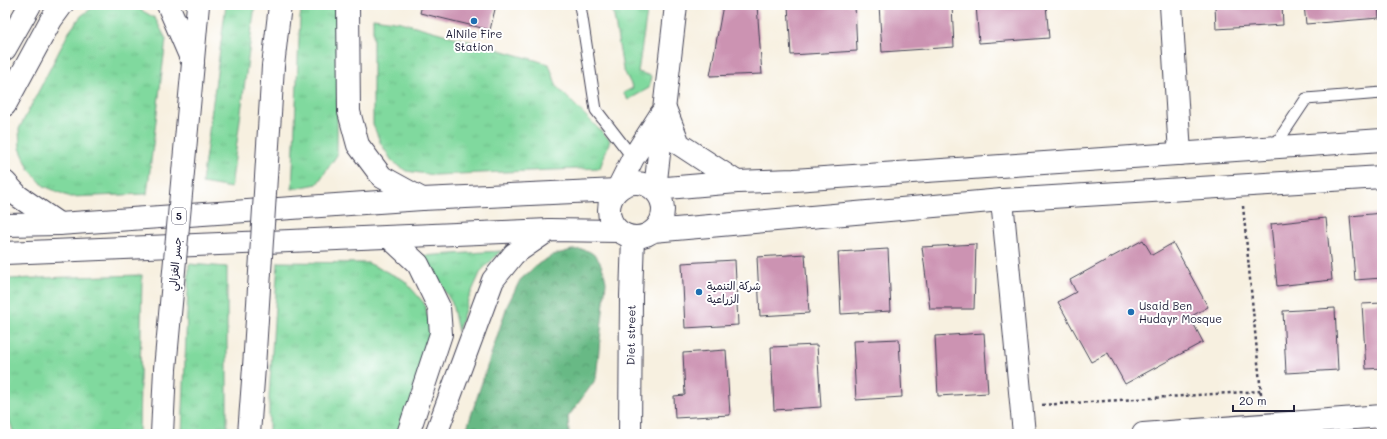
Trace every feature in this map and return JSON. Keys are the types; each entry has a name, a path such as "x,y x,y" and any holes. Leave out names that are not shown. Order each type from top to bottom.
{"main road":[{"path":"5,49 30,5"},
{"path":"5,105 51,20 62,5"},
{"path":"168,5 193,63"},
{"name":"5","path":"193,63 198,5"},
{"path":"249,434 273,66 280,5"},
{"path":"348,5 349,112 358,145 382,177 422,199"},
{"path":"654,189 676,5"},
{"path":"1171,5 1180,154"},
{"name":"جسر الغزالي","path":"162,434 165,369 193,63"},
{"path":"5,225 59,224 422,199 617,190 623,185 640,183 648,185 654,189 660,197 663,206 663,215 660,224 635,233 613,225 609,217 608,207 611,198 617,190 633,158 664,108"},
{"path":"664,108 679,144 737,182"},
{"path":"654,189 737,182 794,180 1382,140"},
{"path":"5,253 549,230 635,233 1002,200 1382,177"},
{"path":"5,182 18,196 59,224"},
{"path":"1002,200 1024,434"},
{"path":"436,434 493,280 514,254 549,230"},
{"name":"Diet street","path":"630,434 631,297 635,233"},
{"path":"389,237 418,264 439,307 441,334 408,434"},
{"path":"1143,434 1382,416"}],"lane":[{"path":"580,5 596,110 633,158"},
{"path":"1274,147 1306,99 1382,93"}],"path":[{"path":"1241,186 1264,425"},
{"path":"1022,406 1261,391"}],"green space":[{"path":"132,5 155,18 166,39 147,194 70,197 44,186 29,169 20,148 19,129 69,32 81,16 95,6"},
{"path":"226,5 255,5 231,188 202,183"},
{"path":"302,5 338,5 337,155 317,184 292,189 300,18"},
{"path":"612,5 648,5 638,72 651,76 649,88 628,100 623,93 633,88 623,69"},
{"path":"373,18 401,22 549,64 557,87 610,140 600,168 434,175 406,171 392,161 380,142 373,124"},
{"path":"572,250 584,250 594,255 602,267 606,282 596,379 568,417 569,434 465,434 507,306 520,280 538,264 553,255"},
{"path":"501,251 481,271 468,300 458,332 452,303 421,256"},
{"path":"278,262 368,263 404,280 424,303 433,333 401,434 269,434 269,396"},
{"path":"189,264 227,267 227,434 182,434"},
{"path":"142,275 139,434 14,434 5,408 5,279"}],"building":[{"name":"AlNile Fire Station","path":"422,5 496,5 490,30 420,13"},
{"path":"723,5 757,5 762,74 710,76"},
{"path":"788,5 855,5 857,51 791,55"},
{"path":"879,5 952,5 954,47 882,52"},
{"path":"976,5 1046,5 1049,38 979,43"},
{"path":"1215,5 1282,5 1283,25 1216,29"},
{"path":"1304,5 1378,5 1379,18 1306,24"},
{"path":"1382,213 1382,278 1355,280 1350,216"},
{"path":"1326,218 1332,280 1277,286 1271,224"},
{"name":"Usaid Ben Hudayr Mosque","path":"1143,240 1152,255 1173,243 1208,307 1190,317 1203,342 1125,384 1108,353 1091,362 1058,302 1076,292 1070,280"},
{"path":"976,244 974,309 930,309 922,247"},
{"path":"888,249 891,311 841,314 838,252"},
{"path":"805,254 809,313 760,316 757,257"},
{"path":"735,260 738,325 685,328 682,263"},
{"path":"1382,303 1382,368 1366,369 1362,304"},
{"path":"1335,308 1338,370 1286,373 1283,311"},
{"path":"984,333 988,393 938,396 935,336"},
{"path":"899,339 902,397 856,400 853,341"},
{"path":"817,345 821,407 774,410 771,347"},
{"path":"726,350 730,415 675,418 674,396 685,395 683,353"}],"place":[{"name":"AlNile Fire Station","path":"474,21"},
{"name":"شركة التنمية الزراعية","path":"699,292"},
{"name":"Usaid Ben Hudayr Mosque","path":"1131,312"}]}
